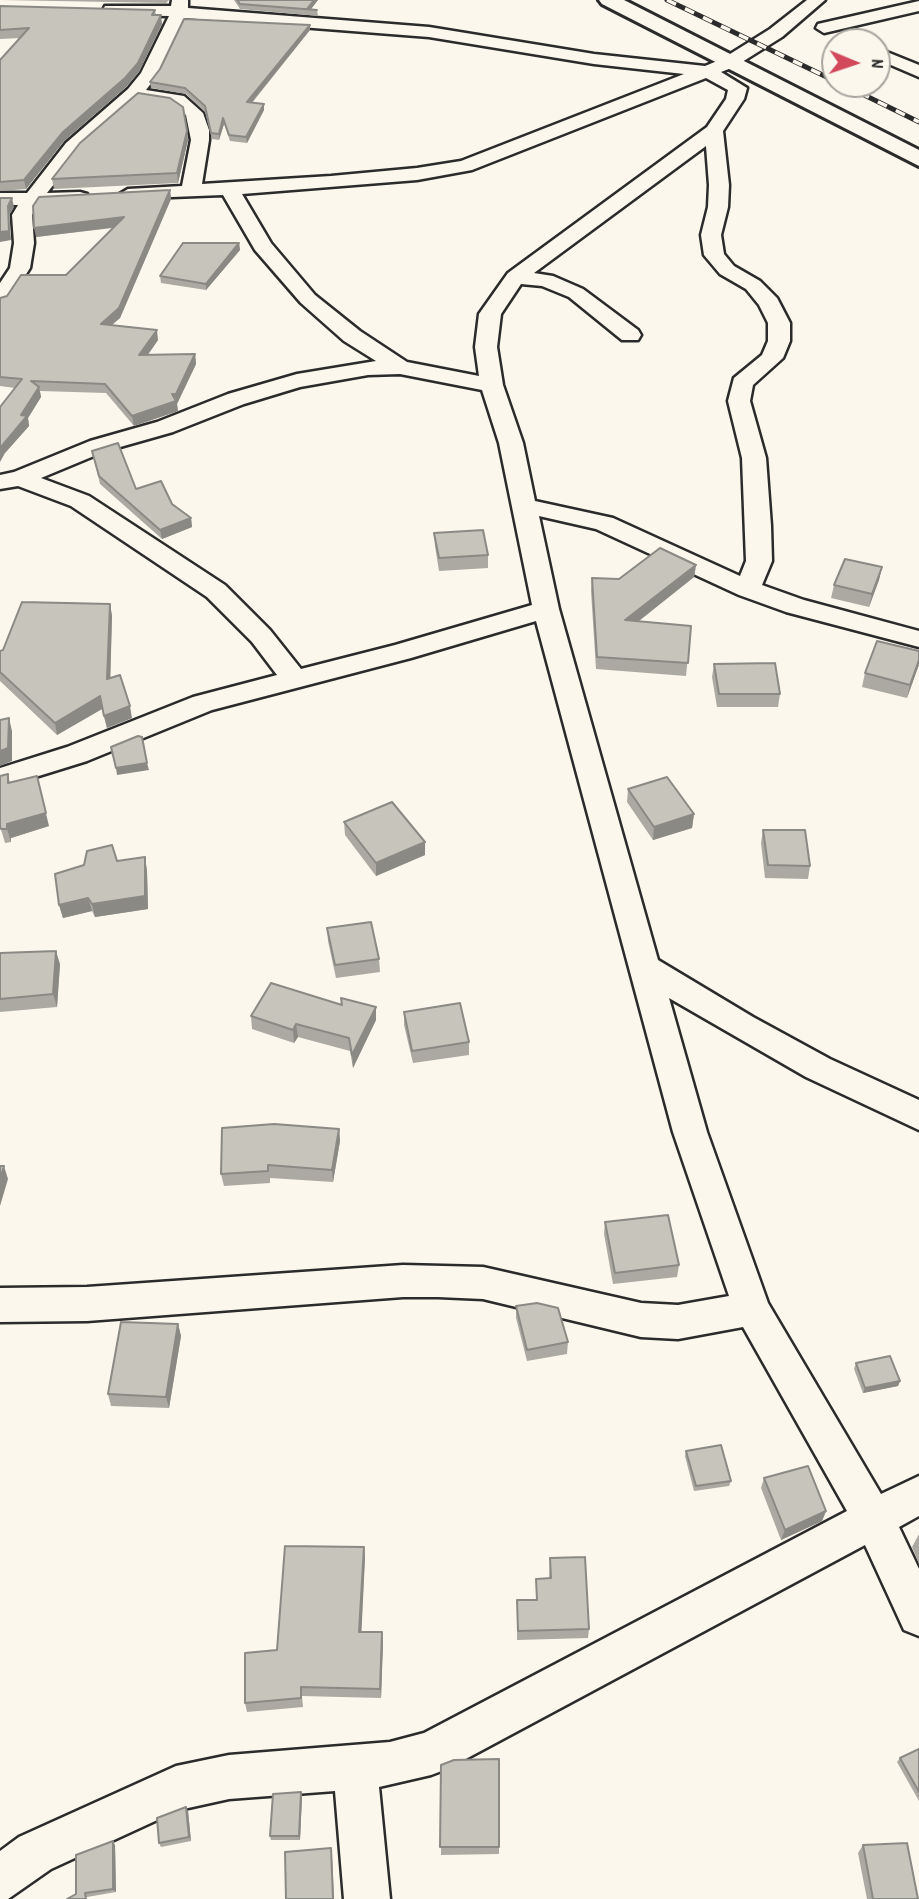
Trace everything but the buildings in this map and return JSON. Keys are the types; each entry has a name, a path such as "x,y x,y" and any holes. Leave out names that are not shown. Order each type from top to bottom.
{"street":[{"path":"609,0 919,159"},
{"path":"0,200 229,188 405,175 465,166 728,63 776,33 792,12 817,0"},
{"path":"0,300 20,268 24,255 22,215 30,200 73,147 134,93 149,74 179,6"},
{"path":"89,10 179,6 331,19 594,59 705,71 738,88 735,99 714,131 514,277 490,314 486,329 486,346 492,385 511,443 546,609 690,1132 752,1309 874,1519 919,1615"},
{"path":"792,12 824,28 919,6"},
{"path":"891,59 919,72"},
{"path":"134,93 178,100 194,113 200,130 200,140 191,190"},
{"path":"714,131 719,185 718,206 711,235 714,255 727,270 753,285 769,303 779,323 779,341 772,358 742,383 739,401 754,458 759,526 759,561 748,589"},
{"path":"229,188 262,246 307,299 352,336 400,367"},
{"path":"514,277 546,279 576,293 630,335"},
{"path":"7,483 98,446 165,427 236,399 297,381 368,368 400,367 492,385"},
{"path":"7,483 80,501 103,514 216,591 261,636 294,678"},
{"path":"525,506 604,523 748,589 794,606 919,639"},
{"path":"0,778 77,754 203,703 402,652 546,609"},
{"path":"643,966 741,1026 818,1068 919,1116"},
{"path":"0,1305 87,1304 389,1282 438,1281 483,1283 641,1320 678,1322 752,1309"},
{"path":"0,1879 35,1853 176,1788 229,1777 390,1764 431,1753 919,1495"},
{"path":"355,1767 367,1899"}],"railway":[{"path":"667,0 821,74"},
{"path":"870,98 919,122"}]}
